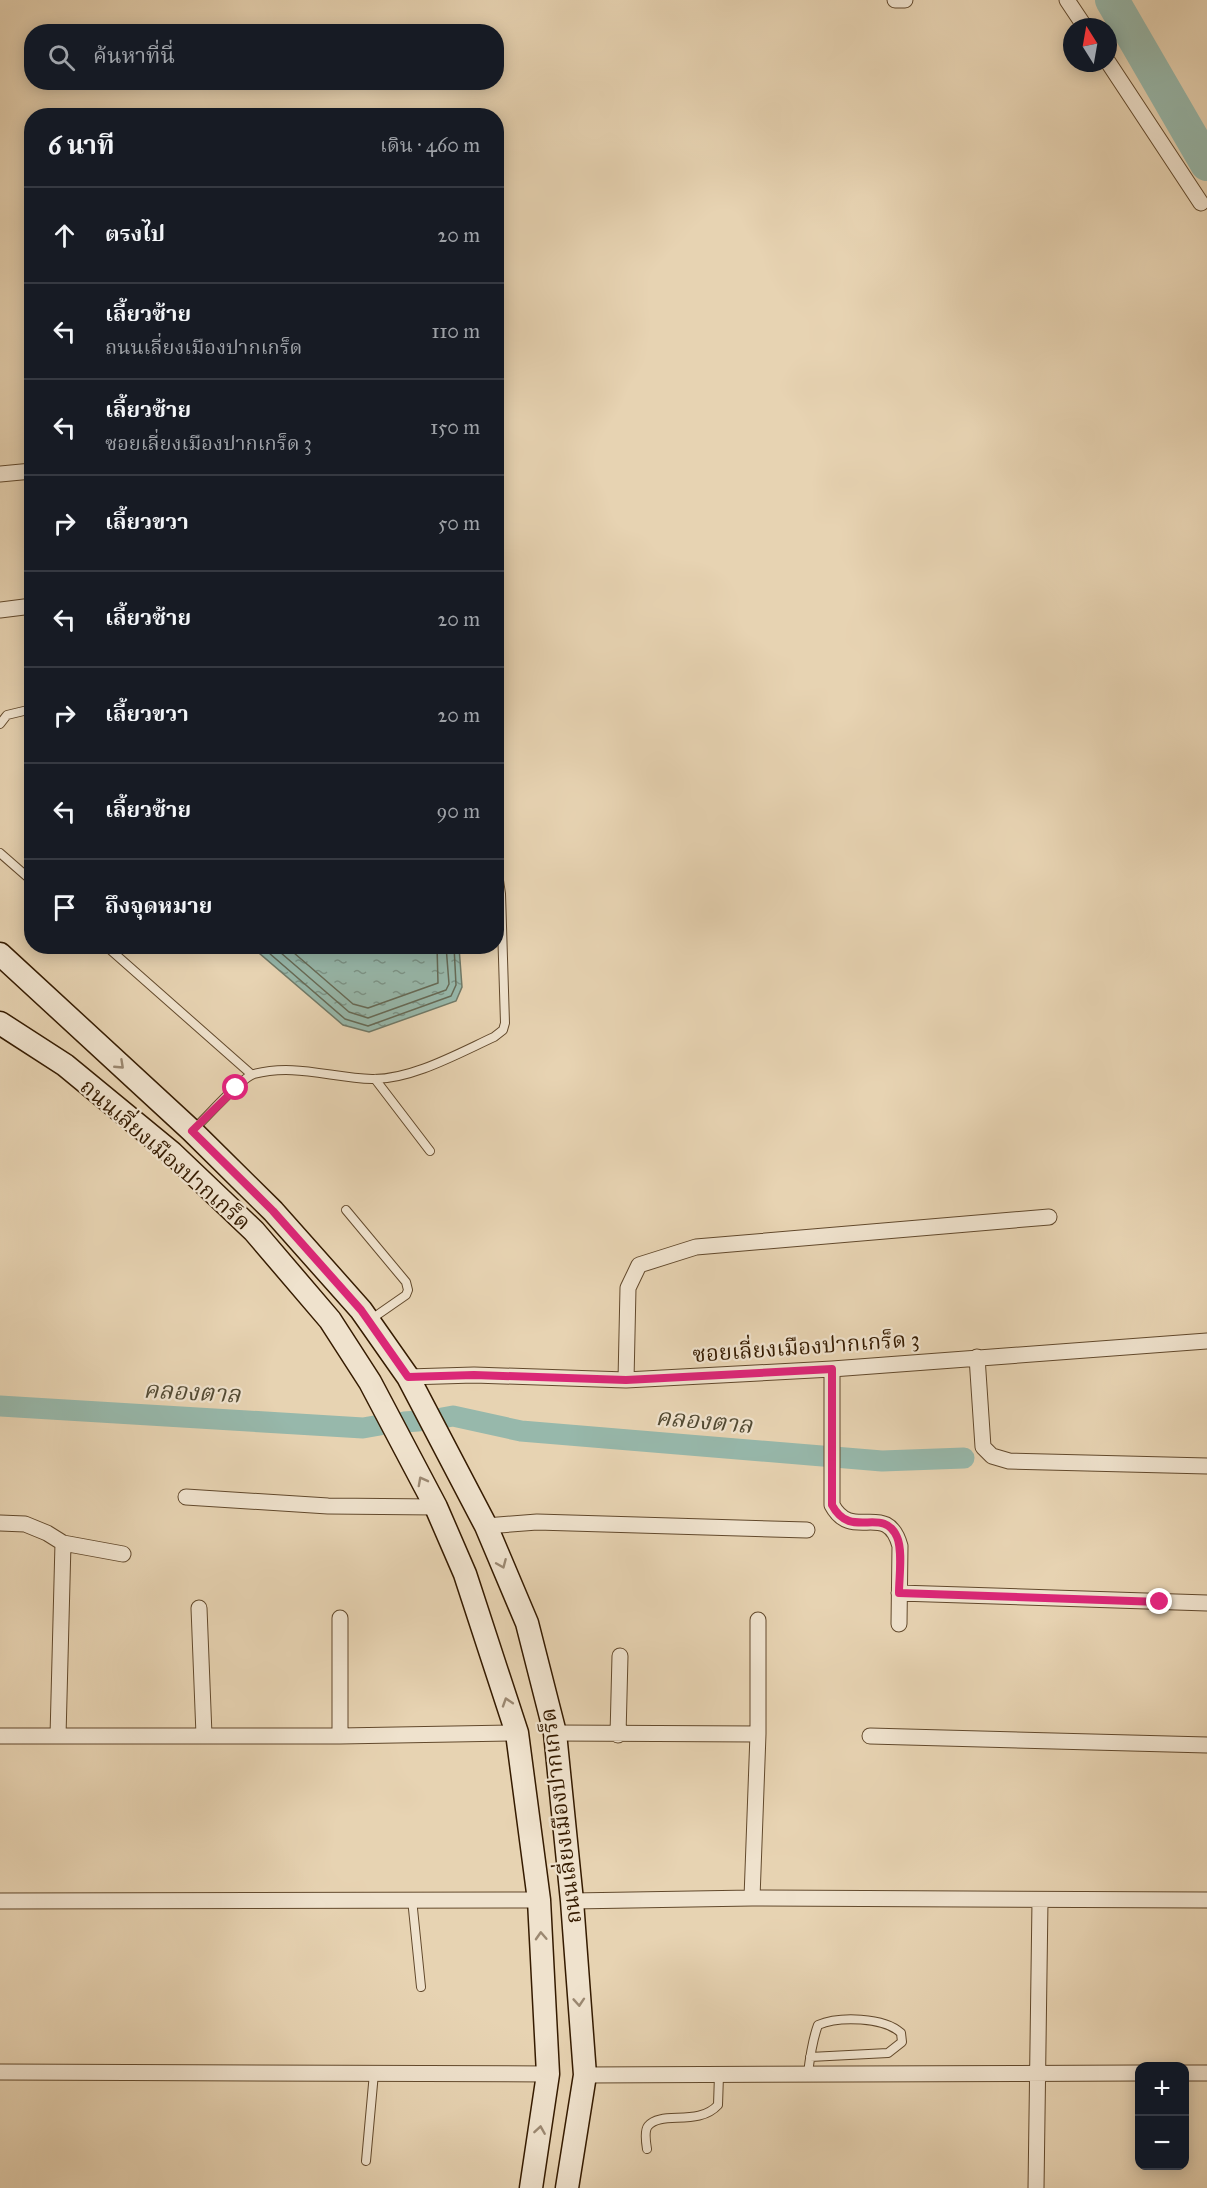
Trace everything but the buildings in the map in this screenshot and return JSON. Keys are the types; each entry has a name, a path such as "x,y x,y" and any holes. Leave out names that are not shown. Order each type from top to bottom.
{"main road":[{"name":"ถนนเลี่ยงเมืองปากเกร็ด","path":"0,954 192,1131 273,1211 369,1321 408,1377 486,1526 527,1623 555,1733 572,1901 585,2075 567,2188"},
{"path":"0,971 76,1025"},
{"path":"0,1008 65,1065"},
{"name":"ถนนเลี่ยงเมืองปากเกร็ด","path":"0,1023 65,1065 172,1153 254,1231 330,1320 370,1382 436,1507 465,1574 517,1733 539,1900 549,2074 531,2188"}],"street":[{"path":"895,0 905,0"},
{"path":"1067,0 1079,18"},
{"path":"1115,72 1201,203"},
{"path":"0,474 24,472"},
{"path":"0,610 24,607"},
{"path":"626,1380 628,1288 639,1265 696,1247 1049,1217"},
{"name":"ซอยเลี่ยงเมืองปากเกร็ด 3","path":"408,1377 485,1375 626,1380 832,1369 1207,1341"},
{"path":"977,1357 983,1447 992,1456 1009,1461 1207,1466"},
{"path":"832,1369 832,1505 837,1515 848,1522 882,1522 897,1537 900,1546 898,1624"},
{"path":"186,1497 328,1506 436,1507"},
{"path":"486,1526 537,1522 807,1530"},
{"path":"0,1523 25,1524 63,1543 123,1554"},
{"path":"58,1736 63,1543"},
{"path":"899,1593 1207,1603"},
{"path":"199,1608 204,1735"},
{"path":"340,1618 340,1736"},
{"path":"752,1898 758,1734 758,1620"},
{"path":"618,1735 620,1656"},
{"path":"0,1736 340,1736 517,1733"},
{"path":"555,1733 758,1734"},
{"path":"870,1736 1207,1745"},
{"path":"572,1901 752,1898 1207,1900"},
{"path":"0,1901 539,1900"},
{"path":"1036,2188 1040,1901"},
{"path":"0,2072 549,2074"},
{"path":"585,2075 1135,2073"},
{"path":"1189,2073 1207,2073"}],"lane":[{"path":"0,724 7,715 24,711"},
{"path":"0,853 24,874"},
{"path":"115,954 251,1074"},
{"path":"192,1131 251,1074 297,1069 333,1076 375,1080 418,1071 494,1037 503,1030 505,1023 503,954"},
{"path":"375,1080 430,1151"},
{"path":"346,1210 406,1282 408,1290 406,1295 369,1321"},
{"path":"412,1899 421,1987"},
{"path":"808,2073 810,2057 813,2038 818,2025 828,2021 865,2020 887,2024 901,2033 902,2042 888,2053 810,2057"},
{"path":"366,2161 374,2073"},
{"path":"647,2150 648,2126 657,2121 698,2117 711,2113 718,2105 719,2075"}],"water":[{"path":"260,954 460,954 462,987 456,1001 369,1032 343,1025"}],"waterway":[{"path":"1112,0 1207,164"},
{"name":"คลองตาล","path":"0,1406 363,1428 380,1425"},
{"name":"คลองตาล","path":"442,1418 453,1416 521,1431 882,1461 964,1458"},
{"name":"คลองตาล","path":"404,1422 418,1421"}],"route":[{"path":"236,1088 192,1131 273,1211 361,1310 408,1377 474,1375 626,1380 832,1369 832,1505 837,1515 848,1522 882,1522 892,1530 900,1546 899,1593 1160,1602"}]}
